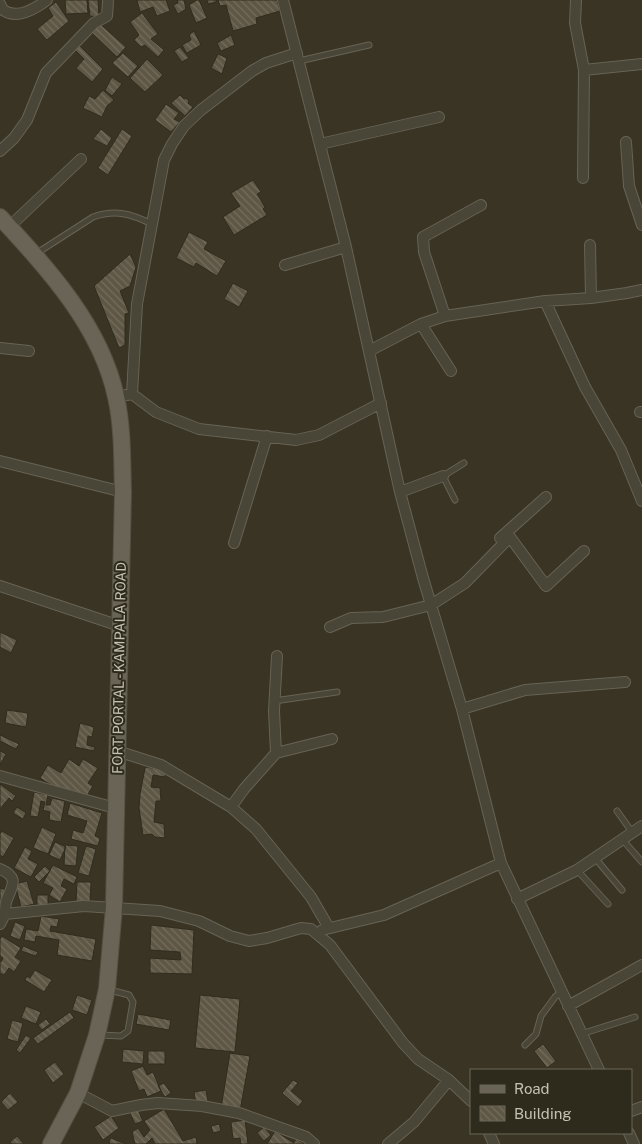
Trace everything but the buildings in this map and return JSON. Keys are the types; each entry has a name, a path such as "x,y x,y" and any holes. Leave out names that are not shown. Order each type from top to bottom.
{"main road":[{"name":"FORT PORTAL - KAMPALA ROAD","path":"4,222 59,284 82,317 124,395 121,436 123,492 114,908 107,989 97,1035 78,1093 51,1144"}],"street":[{"path":"0,4 3,10 14,14 33,10 47,0"},
{"path":"283,0 346,247 400,492 430,605 462,709 501,863 516,899 598,1069"},
{"path":"576,0 575,23 584,70 584,178"},
{"path":"0,151 14,138 27,120 46,73 94,24 107,16 110,1"},
{"path":"298,57 266,63 252,71 201,110 184,126 172,144 164,160 137,304 124,395 156,412 199,429 296,440 319,435 381,403"},
{"path":"584,70 642,64"},
{"path":"320,144 438,117"},
{"path":"626,142 629,186 642,226"},
{"path":"4,222 81,159"},
{"path":"446,316 424,252 423,237 481,205"},
{"path":"590,245 591,298"},
{"path":"285,265 346,247"},
{"path":"369,351 421,324 446,316 545,301 628,294 642,290"},
{"path":"545,301 585,387 621,450 642,501"},
{"path":"421,324 452,371"},
{"path":"0,348 29,351"},
{"path":"234,543 266,436"},
{"path":"0,461 123,492"},
{"path":"400,492 443,476"},
{"path":"504,543 500,538 546,497"},
{"path":"330,627 351,618 383,617 430,605 465,583 510,537 546,586 584,551"},
{"path":"0,586 120,626"},
{"path":"276,753 274,701 277,656"},
{"path":"462,709 525,690 625,682"},
{"path":"231,807 244,789 276,753 332,739"},
{"path":"117,751 161,765 231,807 256,829 311,897 329,928"},
{"path":"0,776 115,808"},
{"path":"516,899 577,870 642,826"},
{"path":"316,932 384,915 501,863"},
{"path":"0,869 9,875 13,881 13,889 6,903 5,914 0,924"},
{"path":"5,914 84,906 160,911 199,921 230,936 249,941 301,928 316,932 330,945 403,1043 418,1059 449,1080 470,1100"},
{"path":"568,1006 642,966"},
{"path":"388,1144 414,1122 449,1080"},
{"path":"78,1093 112,1112 158,1103 202,1106 239,1112 306,1137 314,1144"}],"lane":[{"path":"298,57 369,45"},
{"path":"35,255 94,217 104,213 131,214 152,224"},
{"path":"455,500 443,476 464,463"},
{"path":"274,701 337,692"},
{"path":"617,811 632,832"},
{"path":"622,839 642,862"},
{"path":"595,858 622,890"},
{"path":"577,870 608,904"},
{"path":"97,1035 121,1036 128,1031 133,1002 130,995 107,989"},
{"path":"525,1045 536,1034 541,1016 561,992"},
{"path":"581,1034 635,1017"}]}
